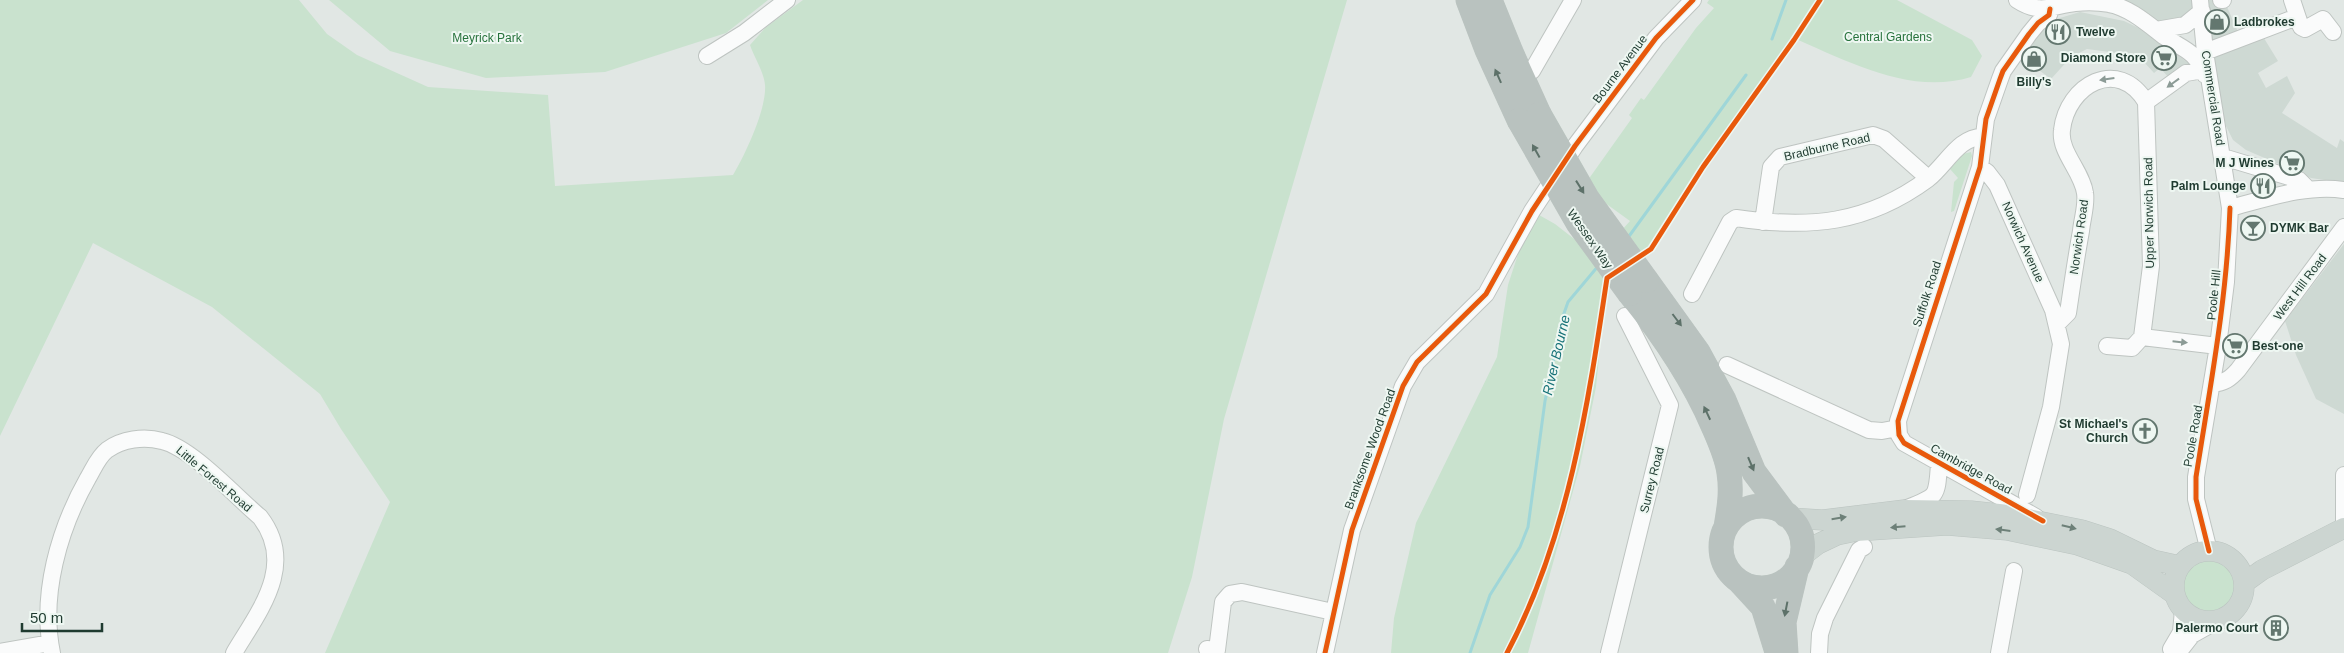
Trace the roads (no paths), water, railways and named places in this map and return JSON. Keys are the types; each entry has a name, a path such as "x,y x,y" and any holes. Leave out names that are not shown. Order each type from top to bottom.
{"highway":[{"name":"Wessex Way","path":"1468,0 1487,50 1529,117 1587,198 1634,297 1683,367 1722,448 1728,467 1730,491 1726,527"},
{"name":"Wessex Way","path":"1490,0 1518,69 1529,117"},
{"name":"Wessex Way","path":"1634,297 1698,352 1724,400 1754,472 1788,516"},
{"path":"1777,653 1763,607 1728,571 1722,557 1721,542 1726,527 1736,515 1754,507 1773,508 1788,516 1796,525 1802,540 1799,562 1784,616 1786,653"},
{"path":"1740,582 1751,586 1769,587 1785,580 1799,562"}],"main road":[{"name":"Cambridge Road","path":"1788,516 1824,520 1904,510 1971,511 2043,521 2082,530 2118,543 2154,560 2180,566"},
{"path":"1799,562 1818,544 1837,535 1856,531 1947,525 2007,530 2078,545 2132,564 2199,620 2217,621 2229,616 2238,607 2243,596 2244,583 2240,570 2232,560 2223,554 2209,551 2193,554 2180,566 2174,578 2179,602"},
{"path":"2244,583 2262,570 2344,528"}],"street":[{"path":"707,56 744,33 786,0"},
{"path":"1532,71 1573,0"},
{"name":"Bourne Avenue","path":"1587,131 1656,38 1692,0"},
{"path":"2016,0 2036,8 2050,9 2073,3 2094,2 2125,6 2164,29 2181,33 2204,43"},
{"path":"2292,0 2300,27 2304,29 2323,19 2333,32"},
{"path":"2164,29 2185,25 2201,6"},
{"name":"Commercial Road","path":"2201,6 2204,43 2223,157 2299,180 2308,189"},
{"path":"1980,167 1986,119 2004,71 2038,22 2049,15 2050,9"},
{"path":"2186,48 2197,47 2204,43 2297,17"},
{"path":"2164,29 2166,38 2186,48 2197,60 2211,91"},
{"path":"2146,102 2186,73 2203,70"},
{"name":"Norwich Road","path":"2058,323 2068,313 2086,196 2063,143 2062,130 2065,116 2077,96 2092,83 2101,80 2117,78 2125,81 2134,87 2146,102"},
{"name":"Upper Norwich Road","path":"2142,338 2151,266 2146,102"},
{"name":"Branksome Wood Road","path":"1325,653 1352,530 1403,386 1417,362 1486,294 1532,211 1587,131"},
{"name":"Bradburne Road","path":"1763,222 1771,167 1780,157 1873,135 1884,140 1928,178"},
{"path":"1692,290 1730,222 1736,218 1763,222 1811,224 1840,219 1890,202 1928,178 1967,140 1975,136 1984,136"},
{"name":"Poole Hill","path":"2212,384 2226,282 2230,208 2223,157"},
{"name":"Norwich Avenue","path":"1980,167 1997,185 2058,323 2061,344 2060,357 2051,407 2027,495"},
{"name":"Suffolk Road","path":"1898,428 1900,409 1980,167"},
{"path":"2230,208 2308,189 2327,187 2344,190"},
{"name":"West Hill Road","path":"2212,384 2222,383 2231,378 2238,370 2344,227"},
{"name":"Surrey Road","path":"1609,653 1670,405 1634,297"},
{"path":"2107,346 2132,348 2142,338 2218,346"},
{"path":"1727,365 1869,430 1882,431 1898,428"},
{"name":"Poole Road","path":"2209,551 2197,505 2196,477 2212,384"},
{"name":"Cambridge Road","path":"1898,428 1904,443 2043,521"},
{"name":"Little Forest Road","path":"51,648 50,603 54,562 74,504 100,457 107,450 124,442 152,439 170,443 182,449 260,517 270,536 275,560 273,584 269,595 234,653"},
{"path":"1904,510 1931,499 1936,491 1939,463"},
{"path":"2344,475 2344,528"},
{"path":"1819,653 1820,634 1825,618 1859,550 1864,547"},
{"path":"2000,653 2014,571"},
{"path":"1207,649 1217,650 1223,602 1230,594 1242,592 1333,612"},
{"path":"2169,653 2181,632 2179,602"},
{"path":"2178,653 2192,635 2217,621"},
{"path":"0,652 51,648"}],"waterway":[{"name":"River Bourne","path":"1772,39 1786,0"},
{"name":"River Bourne","path":"1627,239 1746,75"},
{"name":"River Bourne","path":"1470,653 1490,595 1520,547 1528,527 1545,401 1562,319 1568,302 1599,265"}],"place":[{"name":"Ladbrokes","path":"2217,22"},
{"name":"Twelve","path":"2058,32"},
{"name":"Diamond Store","path":"2164,58"},
{"name":"Billy's","path":"2034,59"},
{"name":"M J Wines","path":"2292,163"},
{"name":"Palm Lounge","path":"2263,186"},
{"name":"DYMK Bar","path":"2253,228"},
{"name":"Best-one","path":"2235,346"},
{"name":"St Michael's Church","path":"2145,431"},
{"name":"Palermo Court","path":"2276,628"}],"park label":[{"name":"Central Gardens","path":"1888,37"},
{"name":"Meyrick Park","path":"487,38"}]}
